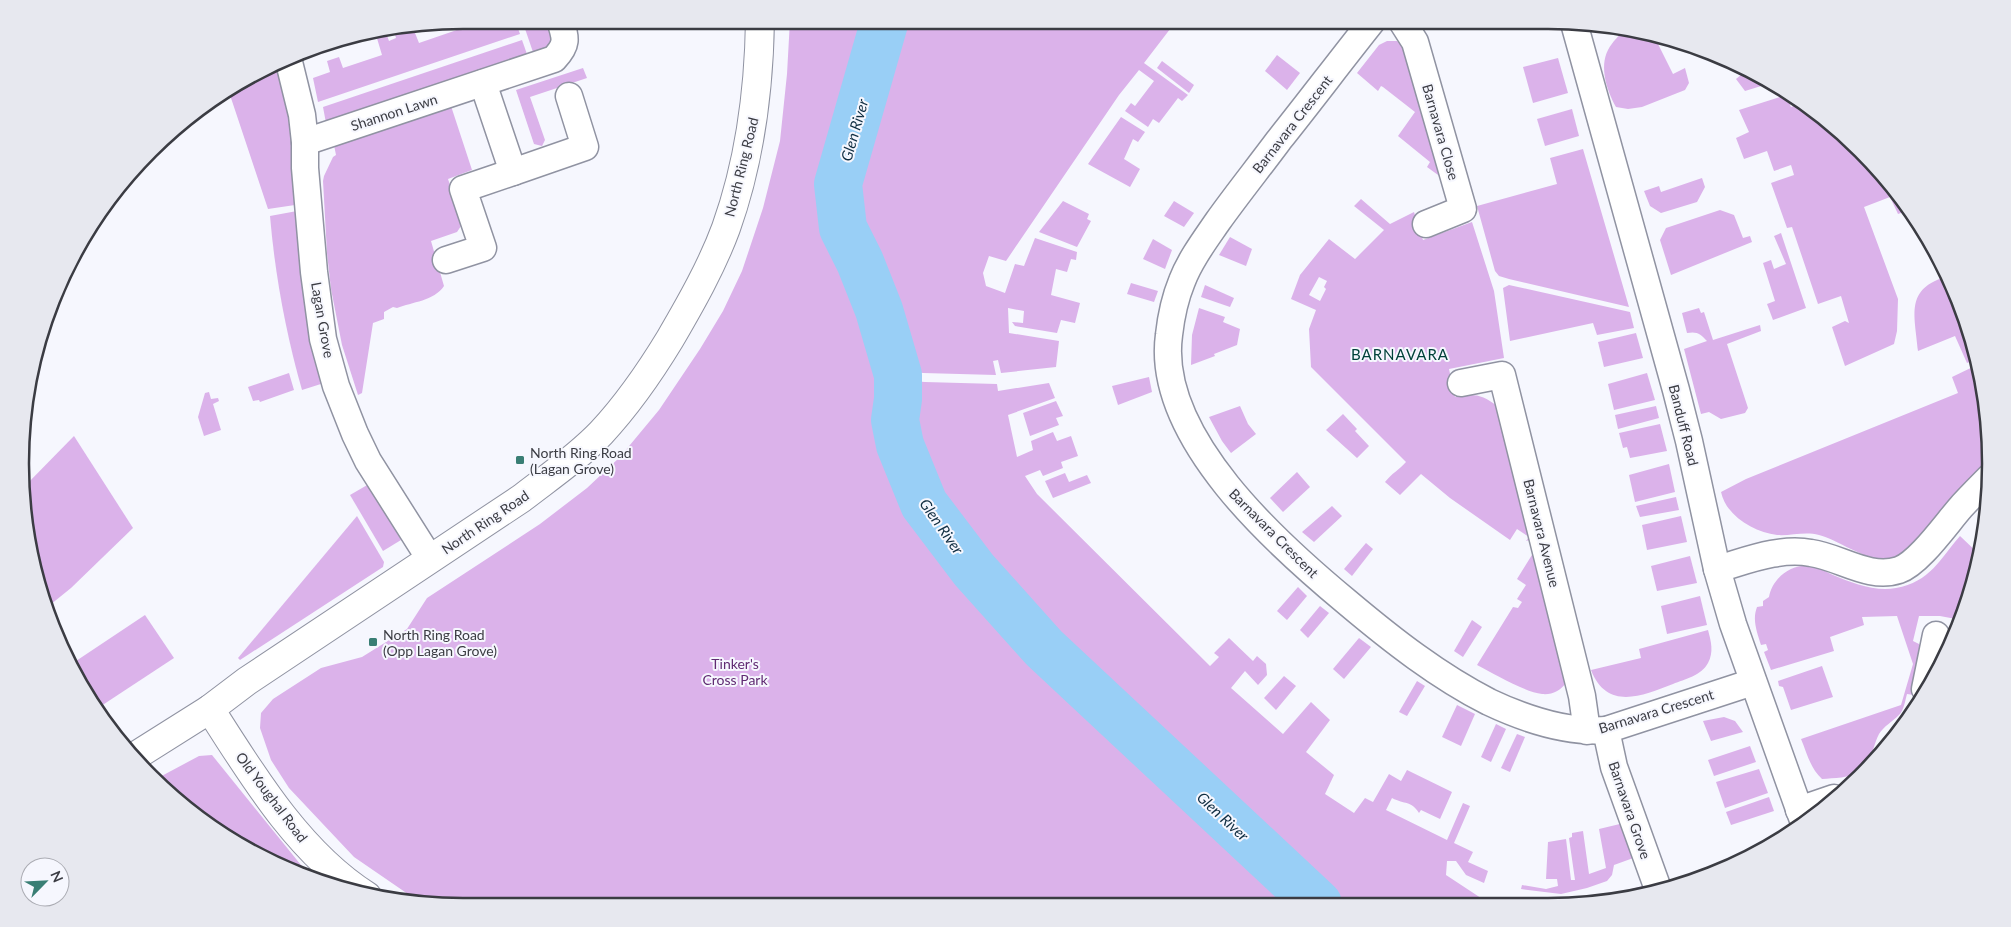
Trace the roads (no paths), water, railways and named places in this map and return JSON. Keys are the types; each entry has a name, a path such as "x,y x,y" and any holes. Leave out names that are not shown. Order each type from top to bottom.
{"main road":[{"name":"North Ring Road","path":"140,753 210,709 247,681 522,498 565,465 601,433 630,398 655,362 707,271 726,228 738,190 756,103 760,29"},
{"name":"Old Youghal Road","path":"210,709 276,806 302,839 349,882"}],"street":[{"name":"Shannon Lawn","path":"305,142 554,59 563,50 566,39 563,29"},
{"name":"Barnavara Crescent","path":"1366,29 1241,189 1204,241 1182,281 1172,311 1168,338 1168,362 1176,396 1189,426 1207,458 1230,490 1282,545 1329,588 1394,642 1489,702 1525,717 1557,726 1597,730 1753,682"},
{"name":"Barnavara Close","path":"1407,29 1415,42 1463,209 1426,224"},
{"name":"Banduff Road","path":"1576,30 1676,390 1717,568 1753,682 1801,816"},
{"name":"Lagan Grove","path":"290,65 302,115 305,142 304,168 314,272 324,339 336,386 368,461 430,559"},
{"path":"483,83 513,172"},
{"path":"446,260 483,248 463,189 586,147 569,96"},
{"name":"Barnavara Avenue","path":"1461,383 1502,375 1582,696 1597,730"},
{"path":"1717,568 1783,552 1810,552 1838,560 1858,569 1880,573 1900,570 1924,551 1981,486"},
{"path":"1928,673 1936,634"},
{"name":"Barnavara Grove","path":"1597,730 1614,767 1656,884"}],"waterway":[{"name":"Glen River","path":"882,29 838,184 843,228 860,262 879,310 898,375 898,399 895,420 900,445 924,504 974,570 1044,648 1312,898"}],"place":[{"name":"North Ring Road (Lagan Grove)","path":"520,460"},
{"name":"North Ring Road (Opp Lagan Grove)","path":"373,642"}],"district":[{"name":"BARNAVARA","path":"1400,354"}],"park label":[{"name":"Tinker's Cross Park","path":"735,672"}]}
